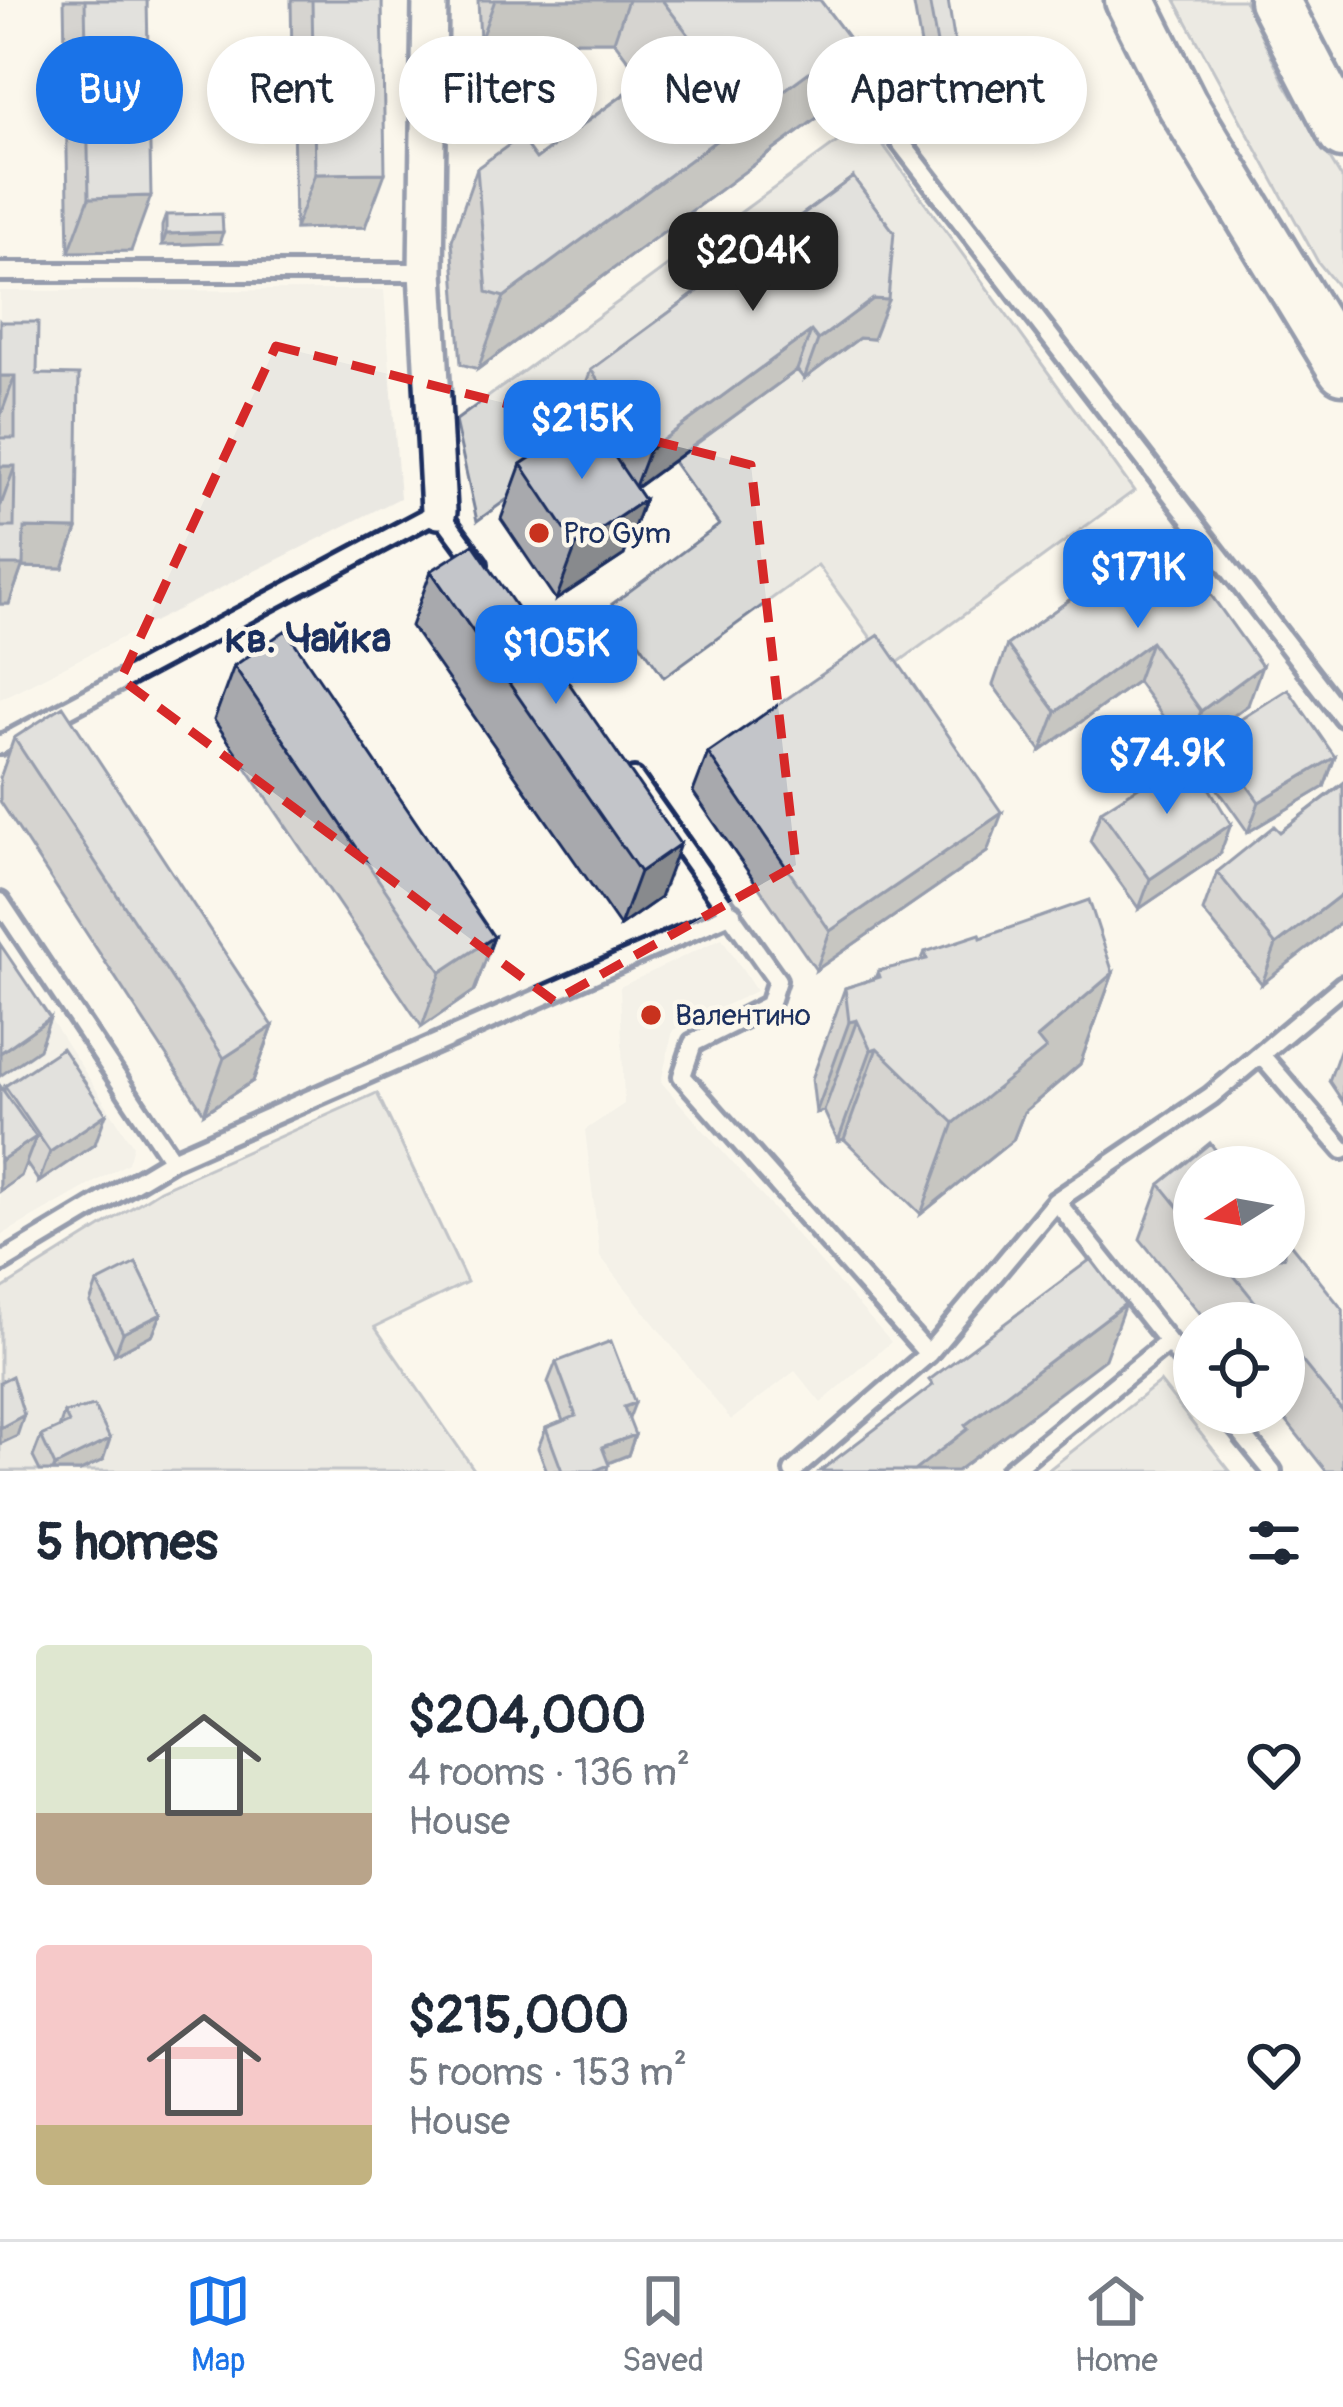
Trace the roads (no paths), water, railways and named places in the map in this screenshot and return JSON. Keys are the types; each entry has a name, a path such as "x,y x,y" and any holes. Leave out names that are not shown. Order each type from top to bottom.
{"main road":[{"path":"1130,0 1182,104 1343,369"},
{"path":"1274,0 1343,133"},
{"path":"1246,207 1327,310 1343,322"}],"street":[{"path":"430,0 426,272 439,511"}],"lane":[{"path":"813,31 1343,717"},
{"path":"0,272 426,272"},
{"path":"0,745 439,511 495,587"},
{"path":"621,760 777,980 769,1005 693,1042 682,1076 928,1354"},
{"path":"0,902 172,1160"},
{"path":"0,1263 172,1160 732,913"},
{"path":"793,1471 928,1354 1056,1202 1211,1096 1343,985"},
{"path":"1262,1055 1343,1150"},
{"path":"1056,1202 1173,1348"},
{"path":"1010,1471 1168,1342"},
{"path":"1243,1434 1272,1471"}],"place":[{"name":"Pro Gym","path":"539,533"},
{"name":"Валентино","path":"651,1015"}],"district":[{"name":"кв. Чайка","path":"308,637"}]}
